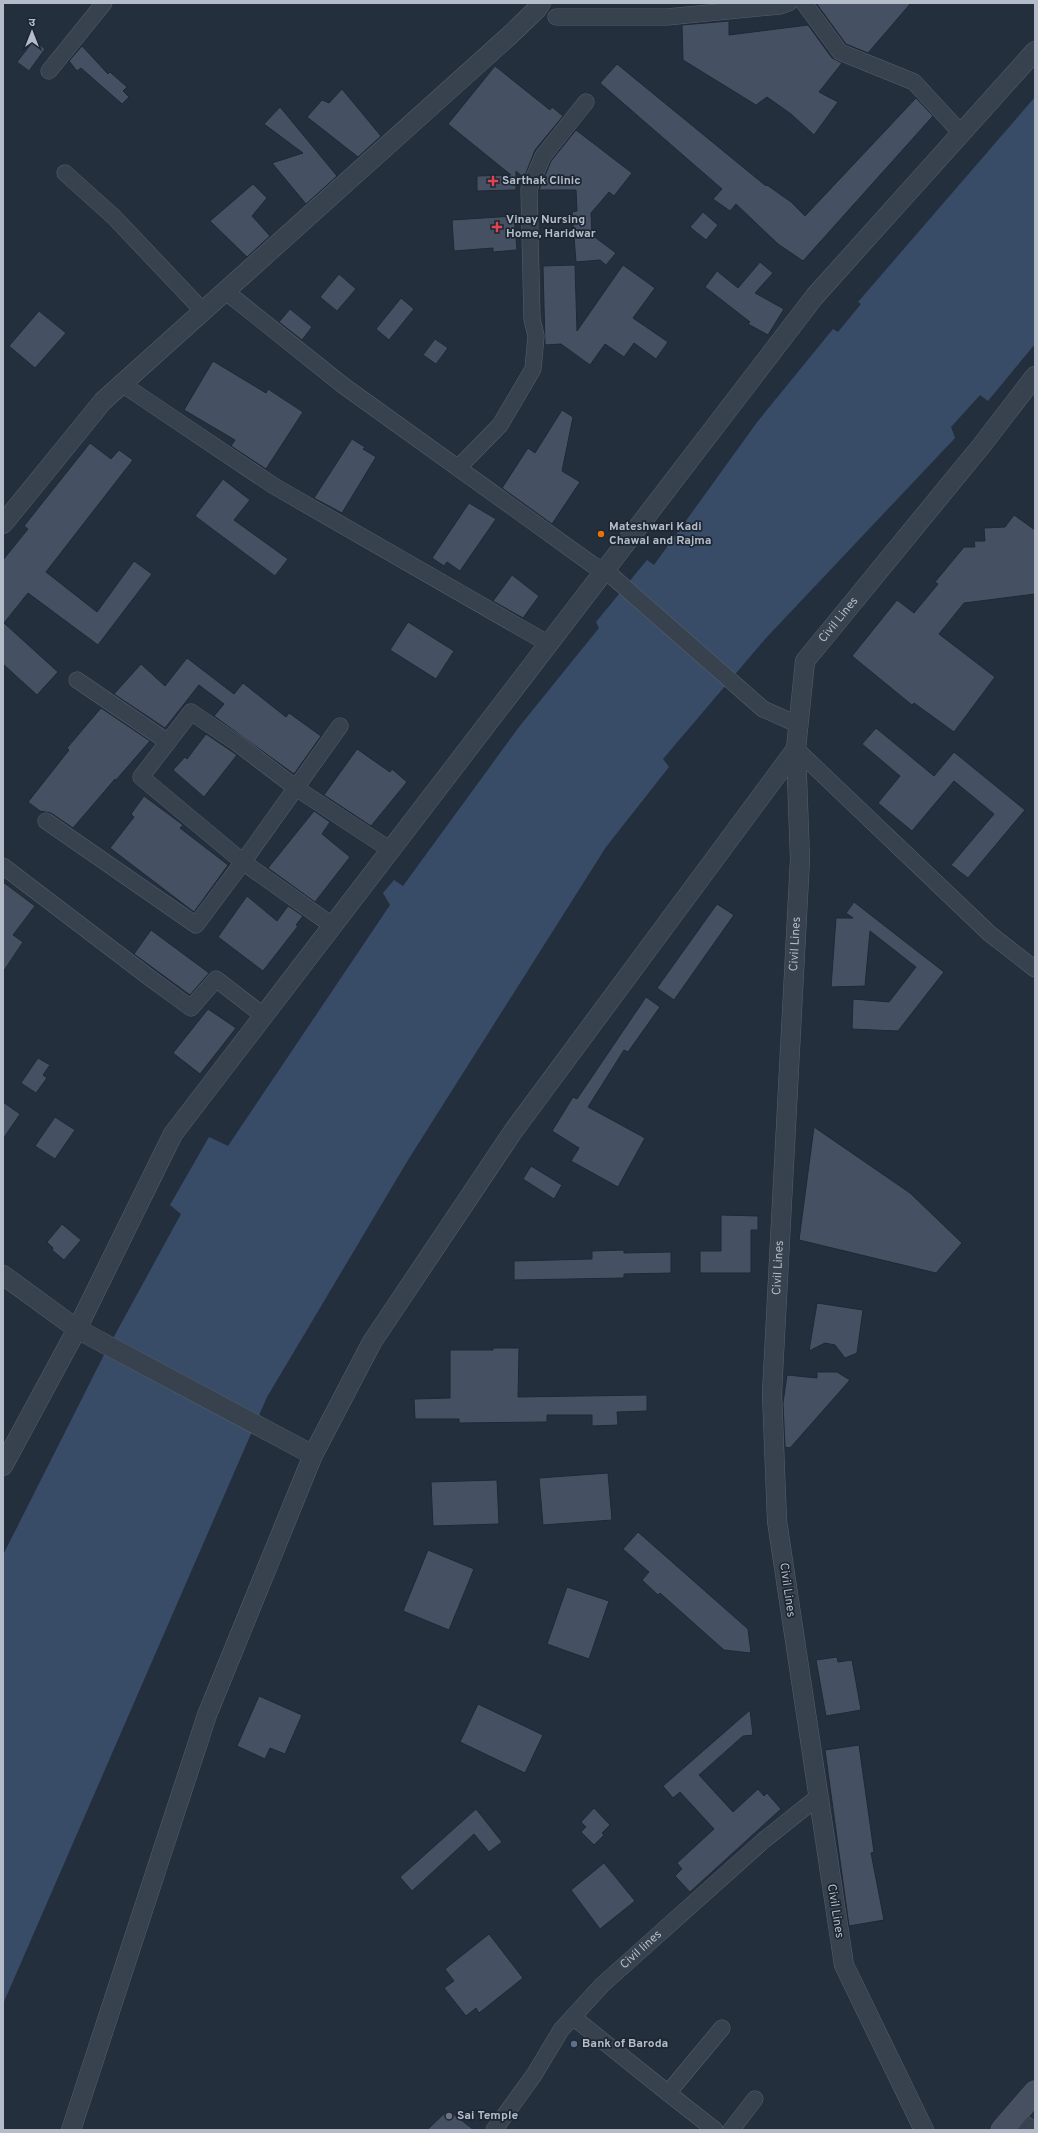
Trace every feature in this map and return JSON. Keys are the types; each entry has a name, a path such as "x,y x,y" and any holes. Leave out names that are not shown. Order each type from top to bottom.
{"main road":[{"path":"1008,2123 1035,2092"}],"street":[{"path":"50,71 104,3"},
{"path":"3,524 103,401 509,36 541,3"},
{"path":"556,17 667,17 780,6 789,3"},
{"path":"804,3 840,52 914,82 961,133"},
{"path":"3,1466 77,1329 173,1134 549,644 611,575 815,296 1035,51"},
{"path":"458,468 500,425 533,369 536,336 532,319 529,189 543,156 586,102"},
{"path":"65,173 114,217 203,311"},
{"path":"225,291 344,386 593,565 611,575 763,709 799,725"},
{"name":"Civil Lines","path":"924,2130 844,1965 777,1521 772,1393 800,859 796,748 805,661 982,445 1035,376"},
{"path":"122,384 274,486 549,644"},
{"path":"77,680 168,742"},
{"path":"333,926 243,862 141,777 191,712 296,788 383,845"},
{"path":"46,821 196,925 340,726"},
{"path":"71,2130 207,1716 313,1455 372,1342 514,1130 796,748 990,934 1035,970"},
{"path":"3,866 191,1008 216,979 264,1016"},
{"path":"3,1275 77,1329 313,1455"},
{"name":"Civil lines","path":"494,2130 534,2075 560,2030 602,1985 764,1840 818,1797"},
{"path":"573,2017 715,2130"},
{"path":"668,2093 722,2028"},
{"path":"731,2130 755,2099"},
{"path":"1008,2123 1034,2130"}],"water":[{"path":"1035,97 1035,344 988,401 980,395 951,427 955,438 766,638 663,759 669,767 606,847 408,1160 267,1397 3,2004 3,1555 105,1353 181,1214 170,1205 209,1137 228,1146 390,905 383,893 394,880 403,886 519,727 599,628 596,622 647,560 654,565 758,421 833,329 838,332 861,304 858,302"}],"building":[{"path":"816,3 911,3 868,53 846,44"},
{"path":"729,21 729,35 808,25 832,58 842,63 819,92 838,102 814,135 791,114 767,97 756,105 683,60 682,25"},
{"path":"34,40 45,49 29,71 17,62"},
{"path":"82,46 108,74 110,72 127,87 123,91 129,97 122,104 81,68 77,71 69,61"},
{"path":"617,64 766,186 767,185 791,202 805,216 916,98 933,116 803,261 778,244 736,204 730,211 713,199 722,189 600,83"},
{"path":"495,66 550,110 552,107 563,116 535,150 524,178 516,171 516,190 477,191 477,176 511,175 448,124"},
{"path":"342,89 381,136 358,157 307,117 322,100 329,103"},
{"path":"280,107 337,176 306,204 272,163 303,153 264,124"},
{"path":"576,130 632,173 614,196 609,192 591,213 592,235 616,253 606,265 600,260 576,262 572,212 577,211 576,190 539,190 551,161"},
{"path":"253,184 267,198 252,216 270,236 247,257 210,221"},
{"path":"703,212 718,225 706,240 690,227"},
{"path":"514,216 517,250 493,252 493,248 454,251 452,220"},
{"path":"760,262 773,273 755,293 784,309 768,335 748,324 750,322 705,287 717,271 738,288"},
{"path":"575,265 577,331 623,265 655,288 633,318 668,342 656,359 634,343 624,357 605,344 590,365 561,344 545,345 543,266"},
{"path":"339,274 356,289 337,311 320,297"},
{"path":"401,298 414,309 389,340 376,329"},
{"path":"290,309 312,327 302,340 279,322"},
{"path":"39,311 66,333 35,368 9,346"},
{"path":"435,339 448,348 436,364 423,355"},
{"path":"213,361 266,393 268,389 303,412 266,469 231,446 235,440 184,410"},
{"path":"562,410 573,417 562,471 580,482 552,524 502,488 528,448 535,453"},
{"path":"352,439 365,447 363,449 376,457 342,513 314,498"},
{"path":"90,443 111,459 119,450 133,460 46,572 97,612 134,561 152,574 98,645 28,593 4,623 58,672 37,695 3,664 3,560 28,529 24,526"},
{"path":"223,479 250,500 234,520 288,559 275,576 195,516"},
{"path":"469,503 496,519 460,571 447,562 444,566 432,558"},
{"path":"1014,515 1035,530 1035,594 964,603 939,634 995,677 954,732 914,703 912,705 852,656 897,600 914,613 938,584 935,582 964,547 975,547 974,541 985,541 984,528 1005,527"},
{"path":"512,575 539,596 523,618 493,601"},
{"path":"408,622 454,651 436,679 390,650"},
{"path":"187,658 234,694 243,683 286,717 289,713 321,736 294,774 214,716 224,704 199,685 165,728 114,694 141,664 165,686"},
{"path":"101,708 150,741 73,828 51,813 40,811 28,802 69,750 67,748"},
{"path":"876,728 934,776 954,752 1025,810 968,878 951,865 994,814 954,781 912,831 878,803 900,776 862,744"},
{"path":"206,734 237,755 204,797 173,770 185,757 187,759"},
{"path":"357,749 390,772 392,769 407,782 371,826 324,795"},
{"path":"144,796 183,825 180,828 228,865 194,912 110,848 134,817 131,814"},
{"path":"314,811 330,822 322,834 350,857 315,902 268,868"},
{"path":"3,882 35,906 13,935 23,942 3,972"},
{"path":"247,896 277,921 288,906 303,916 296,925 298,926 263,971 218,937"},
{"path":"854,902 944,972 898,1031 852,1029 853,999 889,1002 916,967 870,931 865,986 831,987 836,918 853,918 846,913"},
{"path":"717,904 734,915 674,1000 657,988"},
{"path":"151,930 209,973 190,995 134,954"},
{"path":"646,997 660,1007 628,1052 624,1050 588,1107 645,1138 618,1187 571,1161 579,1148 552,1131 573,1097 577,1099"},
{"path":"208,1009 236,1028 200,1074 173,1053"},
{"path":"38,1058 50,1065 43,1075 47,1078 36,1093 21,1083"},
{"path":"3,1102 20,1114 3,1139"},
{"path":"55,1117 75,1130 55,1159 35,1146"},
{"path":"814,1127 910,1193 962,1243 936,1273 799,1240"},
{"path":"531,1166 562,1185 554,1199 523,1179"},
{"path":"721,1215 758,1216 758,1230 751,1230 751,1273 700,1273 700,1251 721,1251"},
{"path":"62,1224 81,1240 64,1260 52,1250 53,1248 47,1242"},
{"path":"624,1250 624,1253 671,1252 671,1273 624,1274 624,1278 514,1280 514,1261 592,1259 592,1251"},
{"path":"817,1303 863,1310 857,1353 845,1358 835,1345 825,1343 809,1351"},
{"path":"493,1348 519,1348 518,1397 647,1395 647,1411 617,1412 618,1425 592,1426 592,1415 547,1415 547,1422 459,1423 459,1419 415,1419 414,1399 450,1398 450,1350 493,1350"},
{"path":"817,1372 837,1372 850,1380 790,1448 785,1447 783,1403 787,1375 817,1378"},
{"path":"608,1473 612,1520 543,1525 539,1478"},
{"path":"497,1480 499,1524 433,1526 431,1482"},
{"path":"638,1532 748,1629 751,1653 724,1650 660,1593 658,1595 642,1580 649,1572 623,1549"},
{"path":"428,1550 474,1569 449,1630 403,1611"},
{"path":"567,1587 609,1601 589,1659 547,1644"},
{"path":"837,1657 838,1662 852,1660 861,1710 826,1716 816,1660"},
{"path":"259,1696 302,1715 285,1754 270,1748 265,1759 237,1746"},
{"path":"478,1704 543,1735 525,1773 460,1742"},
{"path":"750,1710 753,1735 743,1736 699,1775 733,1812 758,1789 764,1796 767,1793 781,1809 690,1892 675,1876 682,1869 677,1863 714,1829 680,1792 673,1798 663,1786"},
{"path":"859,1745 874,1852 871,1853 884,1920 849,1926 825,1750"},
{"path":"594,1808 610,1825 602,1833 604,1835 594,1845 581,1832 586,1827 581,1822"},
{"path":"476,1809 502,1842 489,1852 474,1834 412,1891 400,1877"},
{"path":"604,1863 635,1901 600,1929 571,1890"},
{"path":"489,1934 523,1978 479,2013 476,2008 466,2016 444,1988 454,1981 445,1969"},
{"name":"Sai Temple","path":"448,2110 474,2130 427,2130"}],"place":[{"name":"Sarthak Clinic","path":"493,181"},
{"name":"Vinay Nursing Home, Haridwar","path":"497,227"},
{"name":"Mateshwari Kadi Chawal and Rajma","path":"601,534"},
{"name":"Bank of Baroda","path":"574,2044"},
{"name":"Sai Temple","path":"449,2116"}]}
